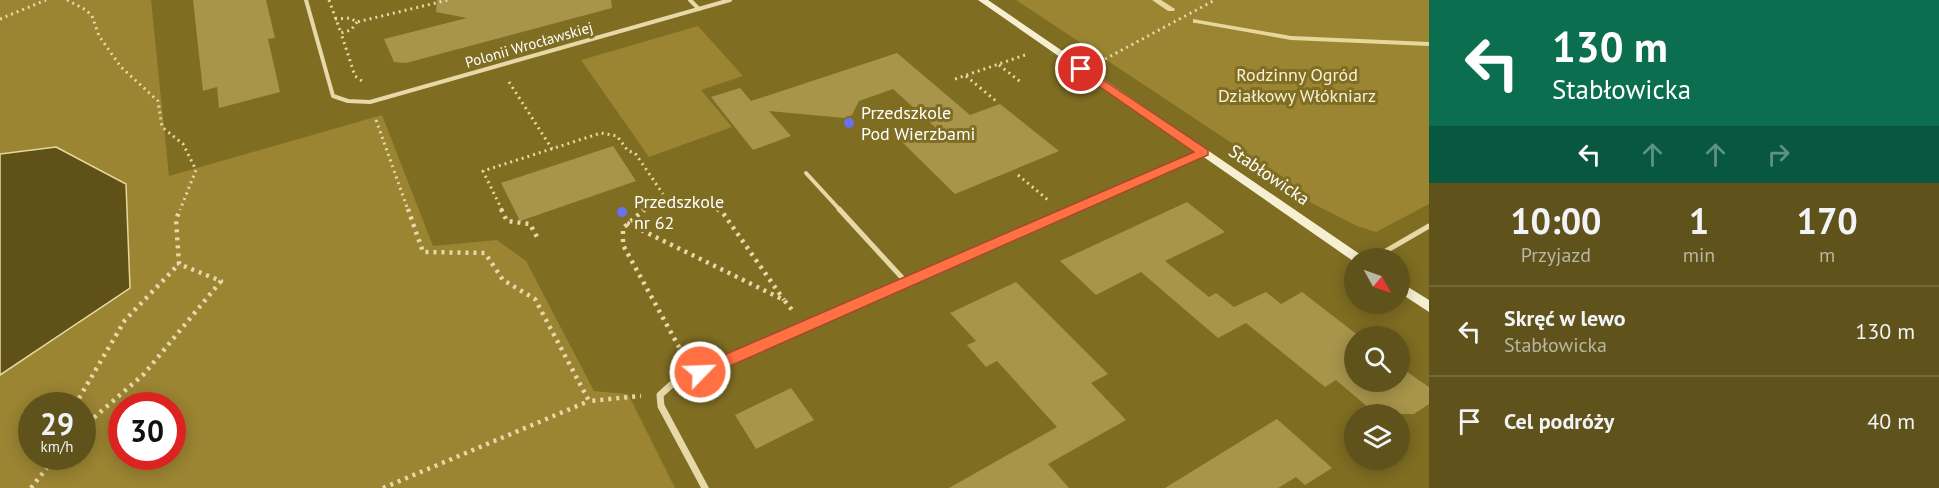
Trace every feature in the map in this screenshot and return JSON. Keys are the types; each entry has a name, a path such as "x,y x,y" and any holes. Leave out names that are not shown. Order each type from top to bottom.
{"street":[{"name":"Stabłowicka","path":"982,0 1344,249"},
{"path":"705,488 661,406 660,395 671,385 1204,152"},
{"path":"1410,294 1429,307"}],"lane":[{"name":"Polonii Wrocławskiej","path":"306,0 333,96 348,101 370,102 730,0"},
{"path":"690,0 699,9"},
{"path":"806,173 906,282"},
{"path":"1391,248 1429,226"}],"path":[{"path":"0,19 46,0"},
{"path":"67,0 86,10 92,16 99,36 121,68 158,101 162,127 183,144 196,170 176,220 179,264 125,320 81,392"},
{"path":"329,0 355,76 368,82"},
{"path":"341,33 351,30 357,22 448,0"},
{"path":"1081,69 1105,59 1215,0"},
{"path":"336,19 350,18 357,22"},
{"path":"954,79 1028,54"},
{"path":"998,64 1022,83"},
{"path":"966,75 996,101"},
{"path":"507,79 552,149"},
{"path":"370,102 423,252 484,253 503,280 535,299 589,401"},
{"path":"537,237 530,225 507,221 483,171 601,134 617,136 628,151 635,153 663,194"},
{"path":"1018,175 1051,202"},
{"path":"685,358 623,244 623,228 638,213 675,199 696,198 714,204 723,213 793,312"},
{"path":"627,223 784,300"},
{"path":"96,416 144,374 221,280 179,264"},
{"path":"383,488 589,401 660,395"},
{"path":"31,488 45,470"}],"green space":[{"path":"0,0 151,0 169,176 382,115 433,246 497,240 526,261 594,391 628,394 675,488 0,488 0,375 130,287 127,256 56,147 0,154"},
{"name":"Rodzinny Ogród Działkowy Włókniarz","path":"1016,0 1429,0 1429,204 1376,232 1357,226 1280,187 1289,181"},
{"path":"698,26 743,76 701,90 732,127 649,157 581,60"}],"shaded area":[{"path":"56,147 126,184 130,288 0,375 0,154"}],"building":[{"path":"193,0 266,0 275,38 268,39 280,92 219,108 217,87 203,91"},
{"path":"437,0 611,0 612,8 406,63 394,62 384,39 467,18 436,12"},
{"path":"897,53 970,115 1000,104 1059,151 955,194 901,141 936,128 893,89 859,101 852,115 844,118 769,111 791,136 753,150 711,97 740,88 751,101"},
{"path":"613,146 636,181 520,221 501,183"},
{"path":"1187,202 1225,232 1165,261 1209,297 1216,293 1234,307 1266,292 1281,304 1302,292 1346,326 1344,326 1344,387 1336,380 1325,387 1246,323 1218,338 1141,272 1096,295 1060,261"},
{"path":"1016,282 1108,374 1091,383 1126,420 1048,464 1069,488 949,488 1057,427 997,361 986,367 967,345 976,341 950,313"},
{"path":"1410,374 1429,387 1429,404 1414,414 1410,414 1410,404 1364,404 1350,392 1410,392"},
{"path":"791,388 814,420 756,449 735,415"},
{"path":"1277,419 1332,468 1305,485 1296,477 1278,488 1165,488"}],"waterway":[{"path":"1156,0 1171,9"},
{"path":"1196,21 1291,38 1429,44"}],"place":[{"name":"Przedszkole Pod Wierzbami","path":"849,123"},
{"name":"Przedszkole nr 62","path":"622,212"}],"route":[{"path":"700,372 1204,152 1081,69"}]}
